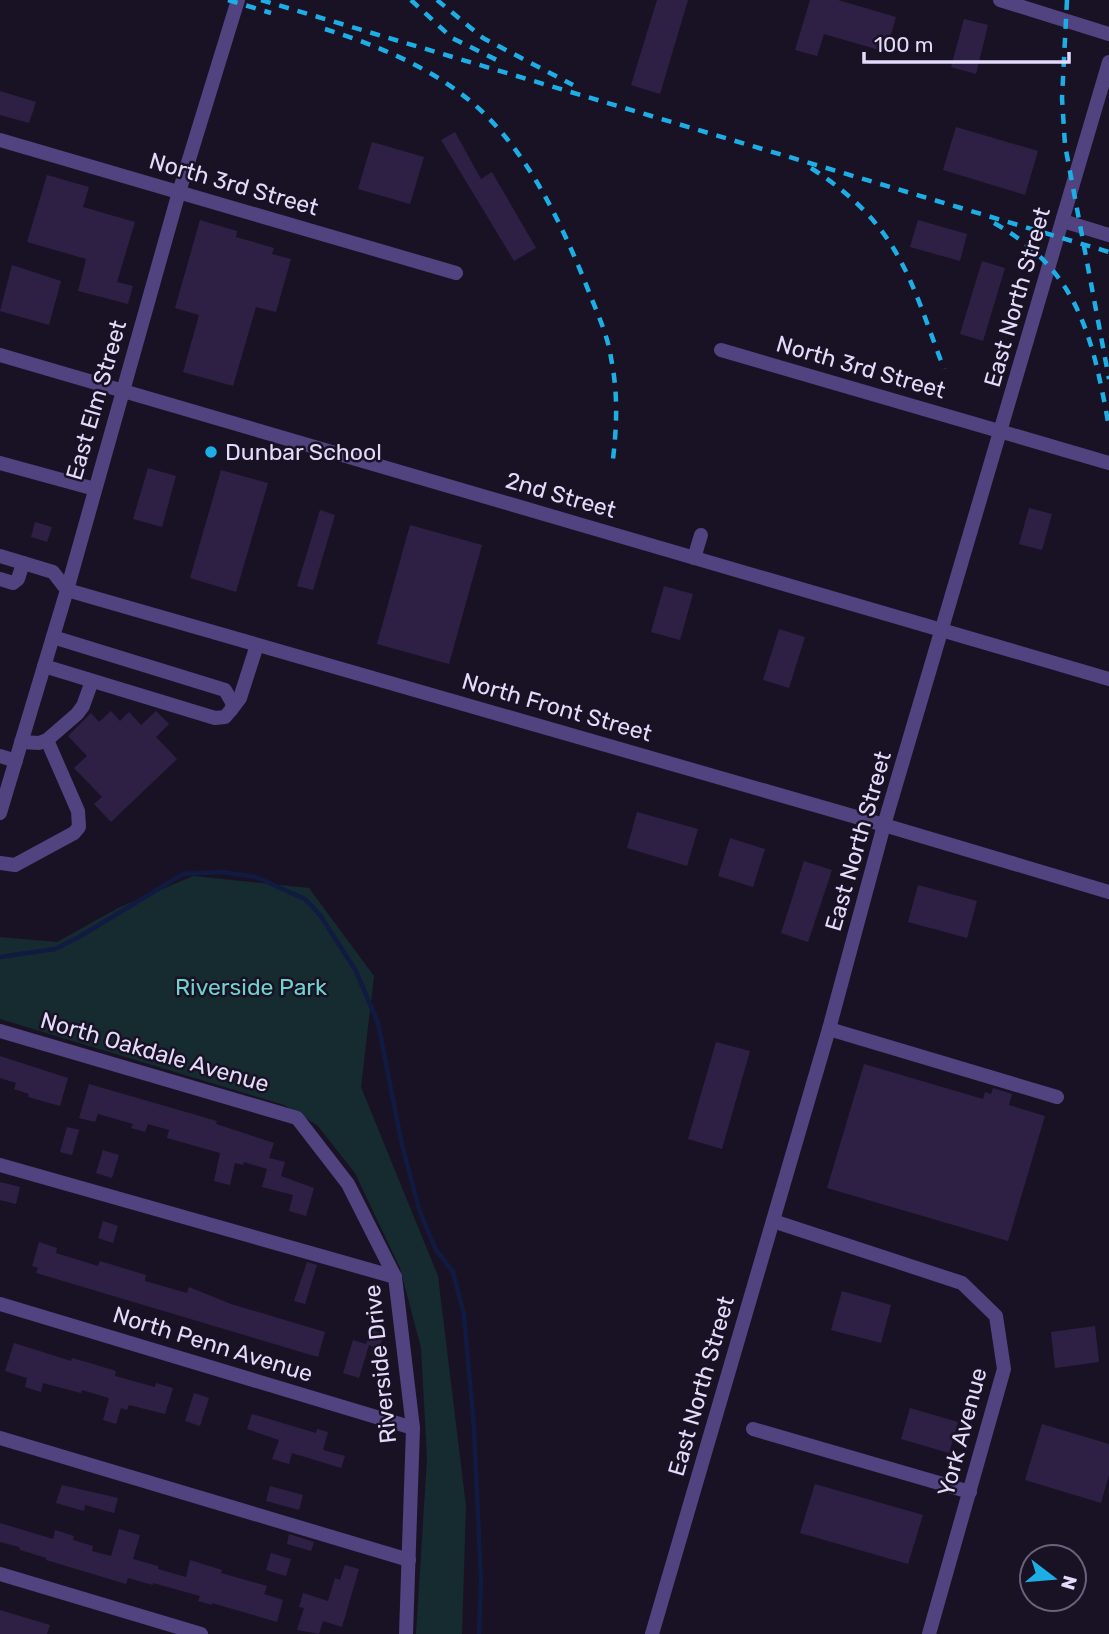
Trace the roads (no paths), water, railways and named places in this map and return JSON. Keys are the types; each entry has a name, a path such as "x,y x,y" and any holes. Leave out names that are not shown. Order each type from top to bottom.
{"street":[{"name":"East Elm Street","path":"0,813 67,590 179,192 238,0"},
{"path":"1000,0 1109,34"},
{"name":"East North Street","path":"652,1634 829,1029 884,825 1109,62"},
{"name":"North 3rd Street","path":"0,140 456,273"},
{"path":"1063,221 1109,235"},
{"name":"North 3rd Street","path":"721,350 1109,463"},
{"name":"2nd Street","path":"0,355 1109,679"},
{"path":"0,463 95,489"},
{"path":"694,558 701,535"},
{"name":"North Front Street","path":"0,556 53,572 67,590 1109,892"},
{"path":"0,579 13,583 18,579 23,563"},
{"path":"53,637 225,690 233,704 231,710"},
{"path":"44,666 215,718 225,717 240,698 257,645"},
{"path":"21,742 39,743 47,740 77,714 83,706 92,681"},
{"path":"0,863 15,865 74,834 79,827 78,811 47,740"},
{"path":"0,756 16,761"},
{"path":"829,1029 1057,1097"},
{"name":"North Oakdale Avenue","path":"0,1031 296,1118"},
{"name":"Riverside Drive","path":"296,1118 348,1184 395,1277 413,1428 406,1634"},
{"path":"0,1165 395,1277"},
{"name":"York Avenue","path":"773,1222 962,1283 996,1316 1004,1369 929,1634"},
{"name":"North Penn Avenue","path":"0,1304 413,1428"},
{"path":"753,1429 970,1492"},
{"path":"0,1438 409,1560"},
{"path":"0,1574 201,1634"}],"waterway":[{"path":"0,957 55,949 183,874 222,872 256,877 305,899 320,915 356,971 378,1023 402,1145 420,1212 436,1250 453,1272 464,1315 474,1428 481,1582 479,1634"}],"railway":[{"path":"228,0 271,13"},
{"path":"261,0 1109,252"},
{"path":"411,0 452,38 503,63"},
{"path":"437,0 483,38 573,85"},
{"path":"1067,0 1062,98 1065,145 1109,379"},
{"path":"325,29 385,51 442,80 476,106 514,147 558,220 608,342 616,396 613,459"},
{"path":"811,168 841,189 883,232 910,280 944,369"},
{"path":"994,223 1023,242 1046,262 1064,285 1088,336 1109,427"}],"place":[{"name":"Dunbar School","path":"211,452"}],"park label":[{"name":"Riverside Park","path":"251,987"}]}
